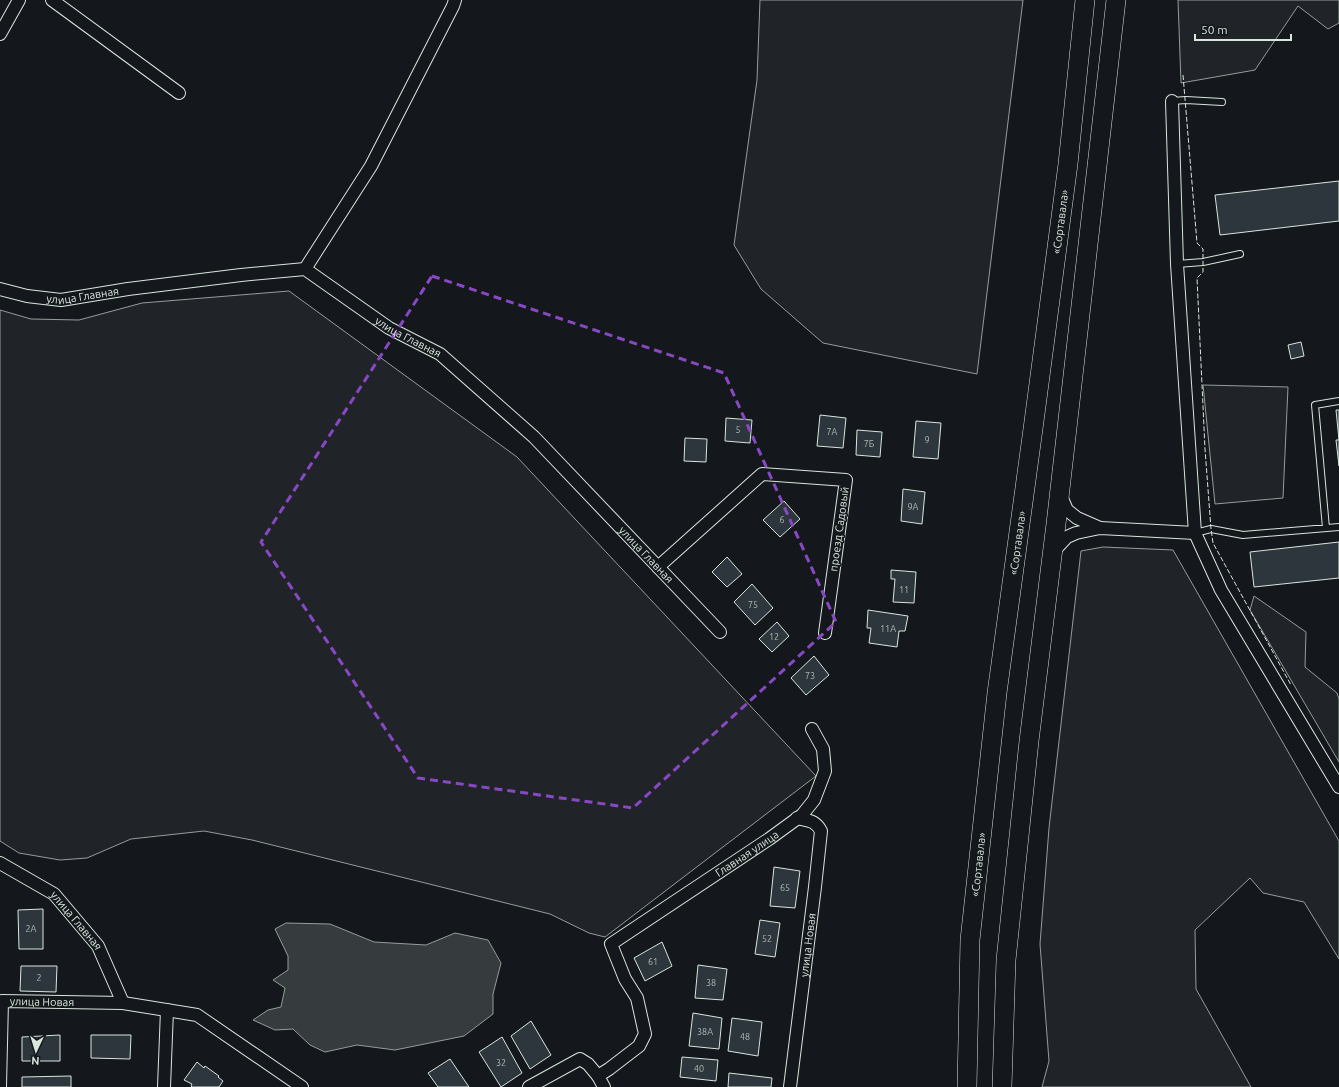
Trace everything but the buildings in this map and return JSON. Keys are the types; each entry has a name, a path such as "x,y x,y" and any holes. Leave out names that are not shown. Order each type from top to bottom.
{"highway":[{"name":"«Сортавала»","path":"967,1087 970,940 996,693 1068,164 1084,0"},
{"path":"1002,1087 1006,960 1029,741 1060,493 1116,0"}],"street":[{"path":"0,34 20,0"},
{"path":"52,0 179,93"},
{"path":"305,269 371,166 454,6 455,0"},
{"path":"1172,102 1177,264 1195,533 1221,590 1339,786"},
{"name":"улица Главная","path":"0,289 27,296 61,300 128,289 305,269 389,328 440,354 534,436 720,632"},
{"name":"проезд Садовый","path":"658,567 762,474 846,480 825,633"},
{"path":"1060,493 1067,510 1077,518 1100,528"},
{"path":"1053,552 1067,537 1076,533 1100,528 1195,533"},
{"name":"Главная улица","path":"598,1076 609,1070 639,1046 644,1034 637,998 625,979 611,944 769,839 802,815 814,800 825,771 823,749 812,729"},
{"name":"улица Новая","path":"790,1087 821,831 817,824 797,818"},
{"name":"улица Главная","path":"0,863 54,894 98,946 123,1003"},
{"name":"улица Новая","path":"0,1086 2,1001 123,1003 197,1015 302,1087"},
{"path":"164,1087 168,1010"},
{"path":"529,1087 580,1059 588,1064 598,1076 604,1087"}],"lane":[{"path":"1172,102 1186,100 1222,102"},
{"path":"1177,264 1203,262 1240,254"},
{"path":"1326,528 1315,404 1339,401"},
{"path":"1195,533 1211,529 1243,535 1339,527"}],"highlighted area":[{"path":"432,276 724,373 836,622 633,808 418,778 261,542"}],"shaded area":[{"path":"760,0 1023,0 977,374 823,343 761,289 734,245 757,80"},
{"path":"1178,0 1339,0 1339,23 1328,29 1298,6 1255,70 1181,83"},
{"path":"289,291 517,457 816,776 605,937 589,933 550,914 252,840 204,831 131,839 87,858 60,860 19,853 0,841 0,310 31,319 79,320 142,303"},
{"path":"1203,385 1288,387 1283,498 1215,504"},
{"path":"1103,547 1173,550 1339,841 1339,959 1304,902 1263,893 1250,878 1195,930 1196,989 1251,1087 1042,1087 1049,1061 1040,944 1049,828 1081,551"},
{"path":"1254,596 1306,632 1305,667 1337,693 1339,699 1339,762 1250,610"},
{"path":"286,923 330,924 374,942 426,945 455,933 488,940 501,963 493,994 493,1014 464,1036 395,1050 357,1045 325,1052 310,1045 293,1029 275,1030 253,1020 268,1010 281,1007 285,988 273,980 288,970 288,956 275,929"}],"fence":[{"path":"1183,75 1197,243 1203,249 1203,272 1197,278 1205,449 1213,543 1291,685"}]}
